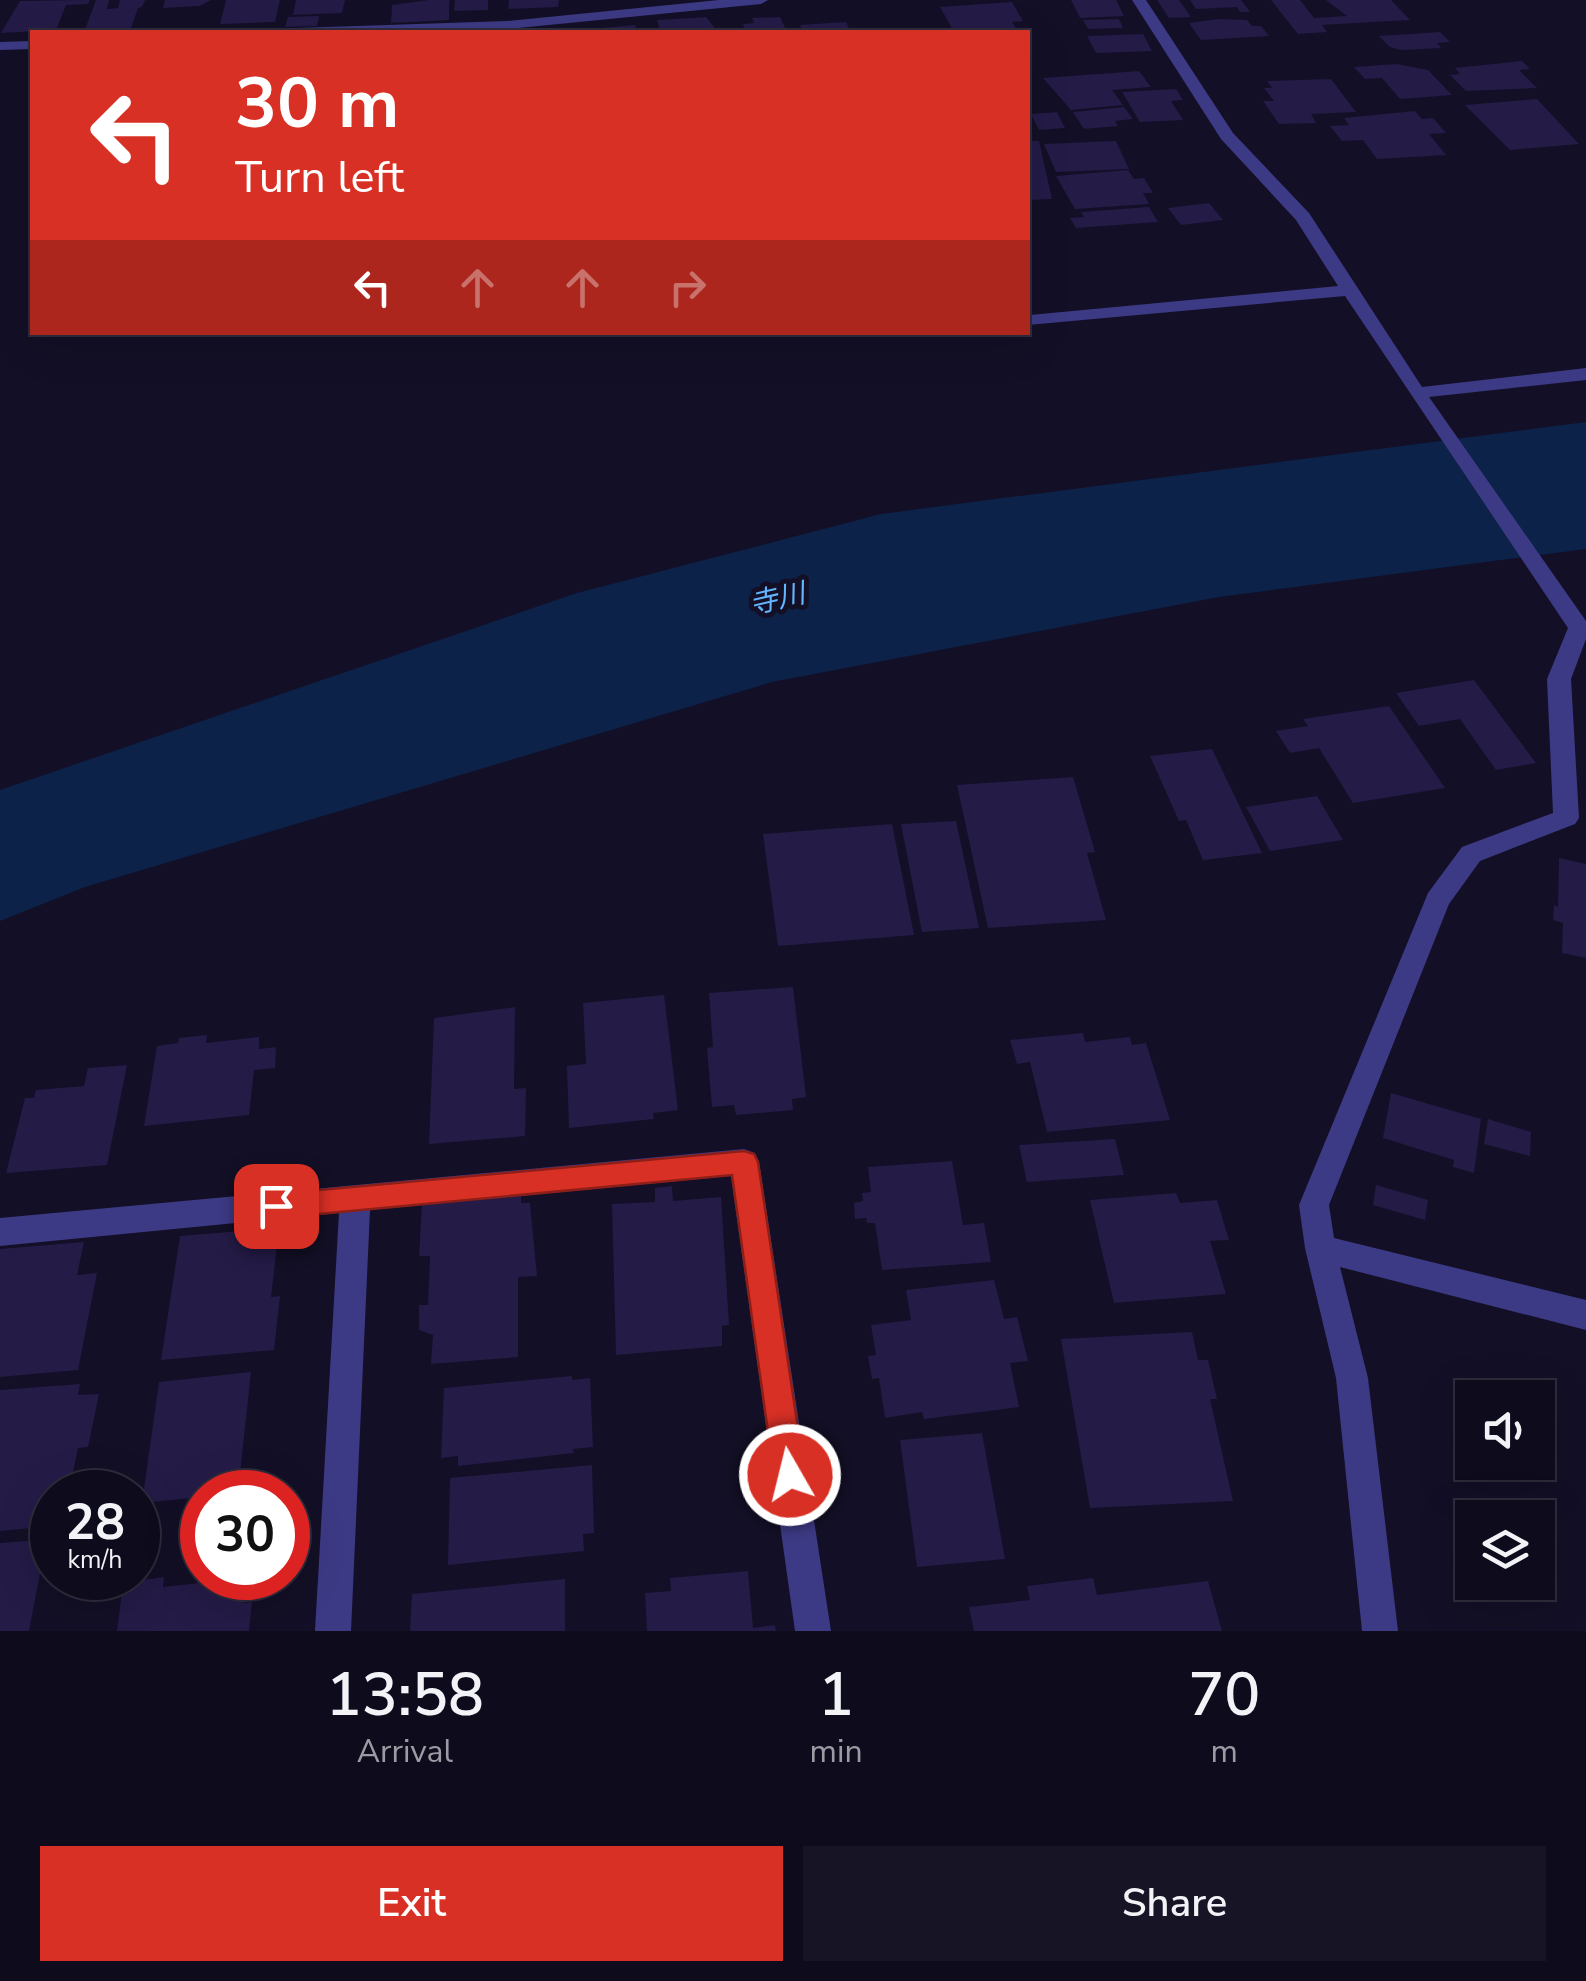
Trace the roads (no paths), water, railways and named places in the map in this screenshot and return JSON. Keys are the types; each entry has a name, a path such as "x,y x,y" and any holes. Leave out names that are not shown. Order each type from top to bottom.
{"street":[{"path":"367,30 507,26 761,0"},
{"path":"1140,0 1227,136 1304,218 1422,401 1583,627 1560,679 1566,818 1471,854 1436,900 1421,947 1314,1205 1320,1248 1352,1378 1380,1631"},
{"path":"0,46 30,44"},
{"path":"1030,320 1350,290"},
{"path":"1422,401 1586,374"},
{"path":"0,1232 744,1162 812,1631"},
{"path":"333,1631 354,1198"},
{"path":"1320,1248 1586,1314"}],"water":[{"name":"寺川","path":"1586,422 1586,549 1219,597 772,682 85,887 0,921 0,790 577,593 881,514"}]}
